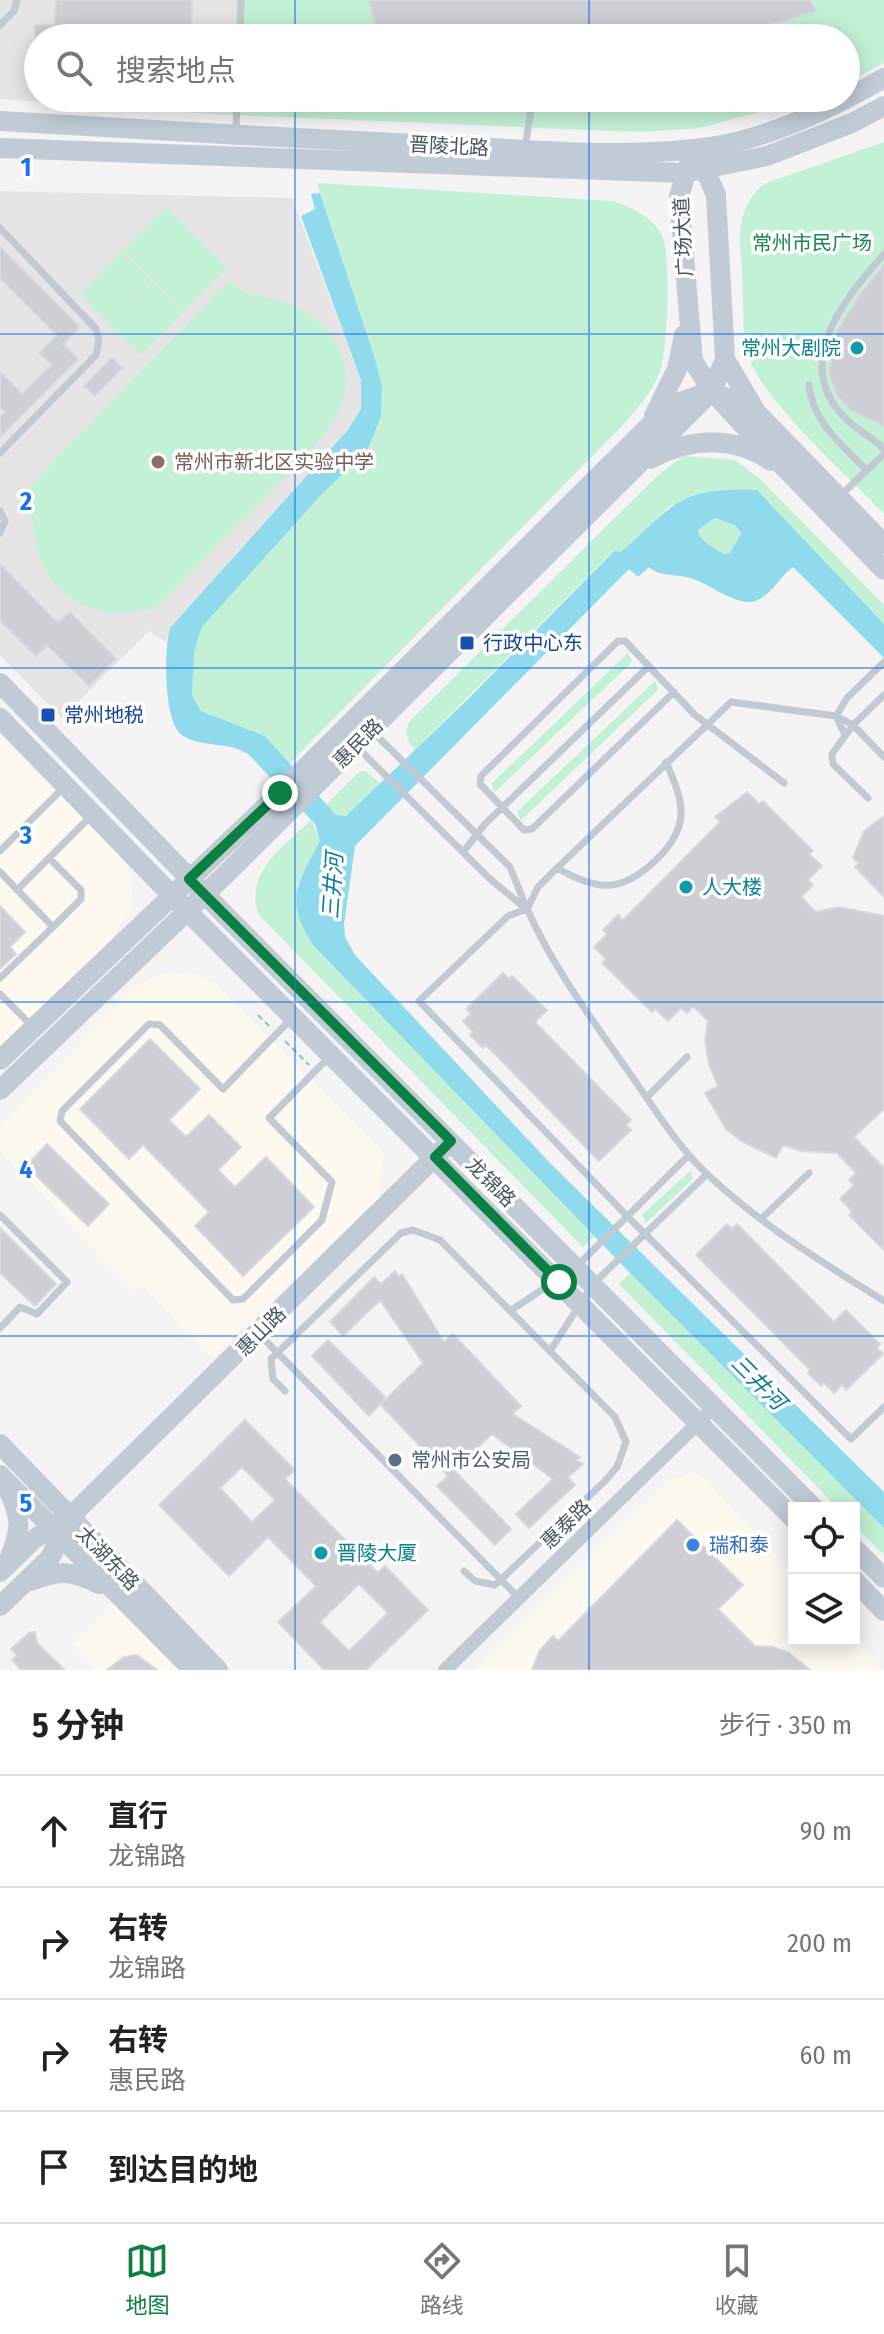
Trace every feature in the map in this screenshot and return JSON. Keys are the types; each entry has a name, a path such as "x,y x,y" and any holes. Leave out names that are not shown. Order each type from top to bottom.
{"main road":[{"name":"晋陵北路","path":"860,92 884,78"},
{"name":"晋陵北路","path":"0,148 624,174 684,173 767,156 852,123 884,106"},
{"name":"晋陵北路","path":"0,121 636,154 695,148 763,134 818,112"},
{"name":"广场大道","path":"695,148 716,195 725,359 756,412 884,544"},
{"name":"广场大道","path":"695,148 684,173 679,197 693,361 712,391 884,570"},
{"path":"682,236 692,221 706,223 717,236"},
{"path":"649,426 677,369 688,307"},
{"name":"惠民路","path":"309,778 356,745 712,391 725,359"},
{"path":"712,391 756,412"},
{"name":"惠民路","path":"0,1090 204,894 287,800 649,426 674,404 712,391"},
{"path":"632,469 674,447 702,441 735,444 764,456 789,473"},
{"name":"龙锦路","path":"0,683 189,879 593,1284 788,1512"},
{"name":"龙锦路","path":"0,718 171,895 559,1282 807,1502"},
{"name":"惠民路","path":"0,1060 171,895 287,800"},
{"name":"惠山路","path":"3,1570 34,1539 61,1528 451,1141"},
{"name":"太湖东路","path":"0,1444 61,1528 113,1591 193,1670"},
{"path":"2,1476 18,1512 20,1533 3,1570"},
{"name":"太湖东路","path":"2,1476 218,1670"},
{"name":"惠山路","path":"0,1606 50,1558 61,1528"},
{"path":"860,1554 884,1578"},
{"path":"23,1584 55,1571 79,1574 113,1591"},
{"path":"860,1586 884,1611"}],"street":[{"name":"惠泰路","path":"445,1670 706,1415"}],"lane":[{"path":"0,25 14,11 17,0"},
{"path":"240,24 241,0"},
{"path":"236,135 237,112"},
{"path":"525,149 531,112"},
{"path":"0,228 96,329 99,341 96,355 0,453"},
{"path":"838,498 884,452 870,434 847,420 829,397 819,368 827,331 857,285 884,254"},
{"path":"809,385 812,407 821,423 866,470"},
{"path":"0,511 5,521 0,533"},
{"path":"674,692 532,829 524,830 480,784 481,776 618,641 625,641 705,724 784,783"},
{"path":"836,716 847,698 883,663"},
{"path":"463,852 502,807 649,666"},
{"path":"868,798 833,764 832,754 853,725 884,695"},
{"path":"884,757 853,725 836,716 731,702 538,887 527,909 508,916 419,1001 628,1217 851,1439 884,1407"},
{"path":"836,716 845,735"},
{"path":"371,730 510,867 545,949 689,1155 707,1174 823,1264 884,1301"},
{"path":"356,745 463,852 527,909"},
{"path":"557,868 594,885 614,886 643,873 668,848 681,815 678,790 666,762"},
{"path":"0,851 65,785"},
{"path":"17,890 93,814"},
{"path":"0,978 81,899 81,890 49,858"},
{"path":"0,872 53,927"},
{"path":"0,994 33,1028"},
{"path":"294,1017 223,1089 160,1025 149,1024 62,1111 60,1121 233,1300 243,1299 322,1220 332,1182 269,1118 332,1054"},
{"path":"647,1097 687,1057"},
{"path":"510,1311 559,1282 689,1155"},
{"path":"762,1218 809,1173"},
{"path":"550,1351 579,1301 593,1284 707,1174"},
{"path":"0,1215 67,1282 37,1314 20,1307 0,1328"},
{"path":"285,1391 270,1370 278,1352 388,1242 413,1230 440,1240 615,1417 626,1442 624,1453 605,1481 501,1579 486,1585 464,1571"},
{"path":"259,1333 519,1598"}],"path":[{"path":"258,1015 315,1071"}],"shaded area":[{"path":"0,0 237,0 235,24 24,24 24,101 0,99"},
{"path":"186,112 229,112 229,115"},
{"name":"常州市新北区实验中学","path":"0,191 292,198 361,380 361,409 347,431 170,628 166,642 149,631 62,718 0,655"},
{"path":"0,735 123,859 133,884 131,907 108,944 0,1048"},
{"path":"166,972 194,974 213,982 384,1152 379,1197 212,1358 140,1284 134,1290 0,1151 0,1127 140,984"},
{"path":"693,1472 703,1477 788,1569 788,1646 860,1646 881,1670 475,1670 669,1481"},
{"path":"114,1604 178,1670 97,1670 72,1645"}],"green space":[{"path":"237,0 884,0 884,63 860,76 860,24 235,24"},
{"path":"229,112 759,112 699,128 640,132 229,115"},
{"name":"常州市民广场","path":"884,142 884,514 808,438 756,373 744,334 740,245 744,212 764,184"},
{"path":"317,183 612,201 627,207 650,220 664,241 666,326 663,360 657,379 621,427 289,764 265,736 201,711 192,695 194,653 200,628 322,494 368,450 381,416 382,386 376,362"},
{"path":"166,207 227,268 184,311 154,281 182,252 154,280 123,250"},
{"path":"122,251 152,281 112,323 153,282 184,312 141,355 80,295"},
{"path":"229,281 244,292 290,304 326,328 344,360 346,378 337,416 325,435 160,605 124,613 88,607 72,599 46,572 38,554 29,512 18,498"},
{"path":"683,456 735,460 760,479 884,605 884,624 757,490 671,505 621,552 613,551 415,750 407,736 410,721 656,477"},
{"path":"715,518 736,526 741,534 731,553 724,554 698,537 698,530"},
{"path":"628,653 632,662 495,792 491,784"},
{"path":"655,681 658,690 521,820 517,812"},
{"path":"365,771 380,783 346,816 336,815 326,805 359,772"},
{"path":"311,820 320,841 297,886 313,944 594,1236 583,1247 259,915 256,900 261,874 278,851"},
{"path":"690,1171 693,1179 646,1223 642,1215"},
{"path":"630,1273 858,1502 832,1502 619,1284"},
{"path":"860,1504 884,1528 884,1555 860,1531"}],"water":[{"name":"三井河","path":"320,193 376,362 382,386 381,416 368,450 322,494 201,628 194,653 192,695 201,711 265,736 336,815 346,816 465,702 614,551 621,552 668,510 694,495 757,490 884,624 884,658 793,567 766,595 749,602 734,599 690,578 659,573 649,567 638,577 629,569 355,846 344,925 345,937 355,955 550,1163 884,1492 884,1528 630,1273 313,945 296,903 300,881 320,841 315,824 248,754 232,747 191,740 176,729 167,685 170,628 347,431 361,409 361,380 301,216 315,209 311,194","holes":["715,518 736,526 741,534 730,553 724,554 704,540 698,530"]}],"building":[{"path":"56,0 192,0 191,24 55,24"},
{"path":"368,0 811,0 816,11 773,24 376,24"},
{"path":"0,247 80,327 63,344 78,359 0,437 0,417 5,412 0,407 0,372 22,394 52,365 39,353 57,335 0,278"},
{"name":"常州大剧院","path":"884,264 884,426 850,410 837,395 829,375 835,335 859,295"},
{"path":"112,357 123,368 95,396 84,386"},
{"path":"0,564 58,623 70,612 116,659 89,686 47,645 36,656 0,620"},
{"path":"747,792 759,804 763,801 813,851 809,854 822,866 808,880 813,885 801,897 816,912 839,907 884,916 884,1109 854,1137 884,1168 884,1250 849,1215 852,1211 840,1199 854,1185 849,1180 856,1173 837,1153 801,1151 783,1145 776,1158 741,1141 726,1129 705,1093 718,1086 709,1065 705,1040 708,1021 693,1006 687,1013 681,1008 668,1021 655,1009 652,1012 602,963 606,959 594,947 607,934 603,930 618,915 623,920 720,822 715,817"},
{"path":"884,816 884,897 855,867 859,863 853,858 864,831"},
{"path":"0,906 25,932 10,947 16,954 0,969"},
{"path":"503,973 509,979 512,976 547,1010 535,1022 631,1120 626,1125 631,1130 599,1161 486,1045 483,1048 470,1035 473,1032 463,1021 471,1014 466,1009"},
{"path":"150,1039 200,1089 169,1120 186,1137 209,1115 241,1147 218,1170 235,1187 266,1157 314,1207 243,1276 195,1226 209,1212 143,1145 129,1159 80,1109"},
{"path":"47,1144 109,1204 88,1226 26,1166"},
{"path":"727,1224 732,1229 737,1224 834,1322 846,1310 880,1344 877,1348 883,1354 846,1390 842,1385 834,1393 824,1383 821,1386 808,1373 810,1370 696,1255"},
{"path":"0,1228 56,1284 35,1306 0,1273"},
{"path":"395,1271 399,1277 402,1274 444,1342 453,1334 521,1406 513,1414 580,1457 576,1460 583,1464 568,1477 575,1485 529,1528 516,1514 553,1479 492,1434 454,1470 511,1529 495,1545 437,1486 448,1476 380,1404 369,1416 312,1356 328,1340 386,1398 381,1404 423,1363 380,1300 343,1336 330,1322 374,1277 381,1284"},
{"path":"245,1420 295,1470 285,1479 378,1573 385,1566 428,1610 366,1670 324,1670 278,1622 316,1586 268,1537 229,1576 159,1505","holes":["242,1467 275,1500 252,1522 220,1488","359,1584 388,1613 349,1651 320,1622"]},
{"path":"677,1520 743,1585 718,1609 755,1646 773,1647 789,1653 810,1670 532,1670 540,1650 553,1636 558,1641"},
{"path":"35,1632 37,1643 65,1670 21,1670 12,1660 17,1656 11,1649 29,1633"},
{"path":"137,1655 157,1670 107,1670 124,1657"}],"place":[{"name":"常州大剧院","path":"857,348"},
{"name":"常州市新北区实验中学","path":"158,462"},
{"name":"行政中心东","path":"467,643"},
{"name":"常州地税","path":"48,715"},
{"name":"人大楼","path":"686,887"},
{"name":"常州市公安局","path":"395,1460"},
{"name":"瑞和泰","path":"693,1545"},
{"name":"晋陵大厦","path":"321,1553"}],"route":[{"path":"280,793 189,879 451,1141 435,1157 559,1282"}]}
